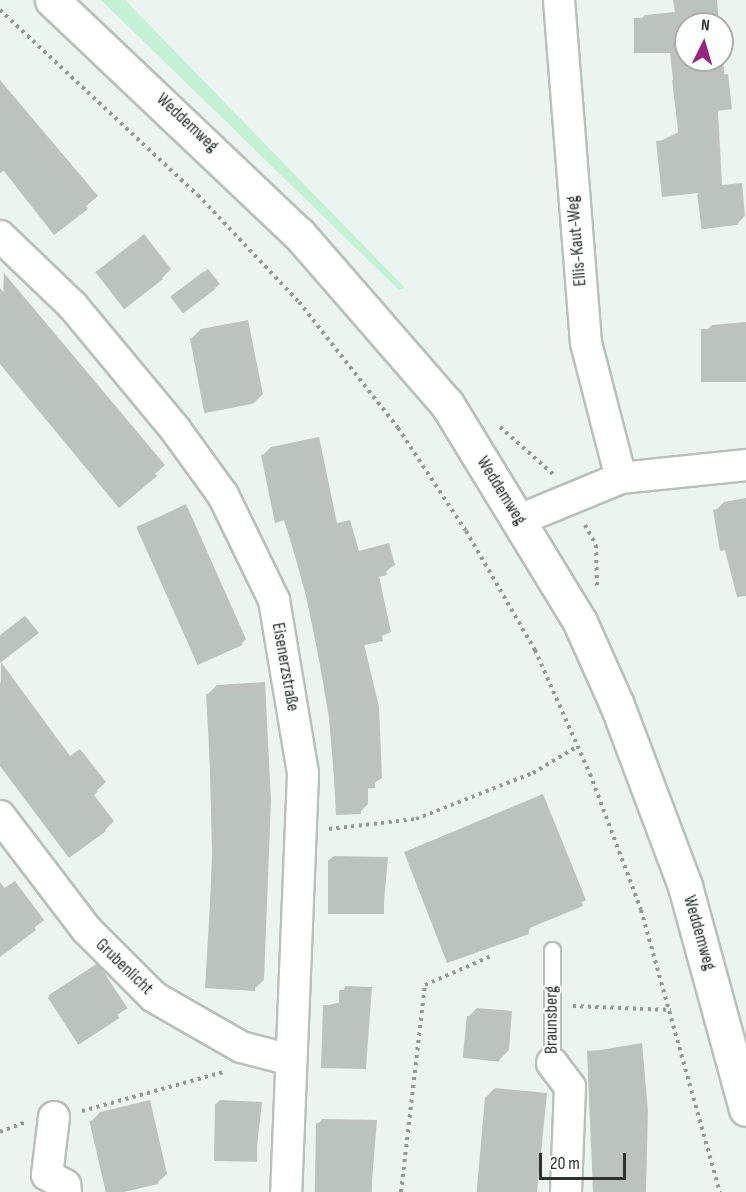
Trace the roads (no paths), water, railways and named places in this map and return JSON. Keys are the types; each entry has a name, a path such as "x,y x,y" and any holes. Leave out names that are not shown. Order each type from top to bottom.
{"main road":[{"name":"Weddemweg","path":"52,0 222,156 373,313 447,404 580,622 650,787 688,896 746,1109"}],"street":[{"name":"Ellis-Kaut-Weg","path":"560,0 586,344 621,478"},
{"name":"Eisenerzstraße","path":"0,236 125,366 223,495 274,600 303,774 286,1192"},
{"path":"519,520 621,478 746,465"},
{"name":"Grubenlicht","path":"0,816 119,967 196,1025 252,1049 291,1060"},
{"name":"Braunsberg","path":"552,1063 570,1087 566,1192"},
{"path":"54,1117 47,1175 65,1185 66,1192"}],"lane":[{"name":"Braunsberg","path":"552,950 552,1063"}]}
